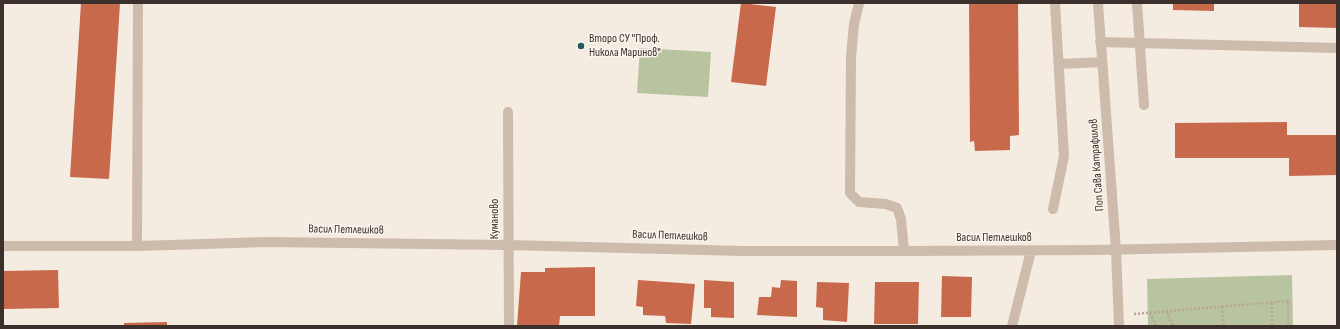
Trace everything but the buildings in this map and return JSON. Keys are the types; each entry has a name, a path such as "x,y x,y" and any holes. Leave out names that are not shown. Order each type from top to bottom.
{"street":[{"path":"137,246 138,3"},
{"path":"859,3 854,24 851,58 850,193 859,202 886,204 897,208 902,219 904,251"},
{"path":"1053,209 1064,156 1055,3"},
{"name":"Поп Сава Катрафилов","path":"1098,3 1116,250 1119,326"},
{"path":"1137,3 1144,105"},
{"path":"1100,42 1337,48"},
{"path":"1059,64 1102,62"},
{"name":"Куманово","path":"508,112 509,326"},
{"name":"Васил Петлешков","path":"3,246 137,246 267,242 508,245 743,251 1031,251 1337,245"},
{"path":"1012,326 1031,251"}],"path":[{"path":"1119,315 1288,301 1288,326"},
{"path":"1272,303 1272,326"},
{"path":"1222,307 1224,326"},
{"path":"1167,312 1173,326"},
{"path":"1150,313 1156,326"}],"green space":[{"path":"640,48 711,52 708,97 637,93"},
{"path":"1292,275 1293,326 1148,326 1147,279"}],"place":[{"name":"Второ СУ \"Проф. Никола Маринов\"","path":"581,46"}]}
